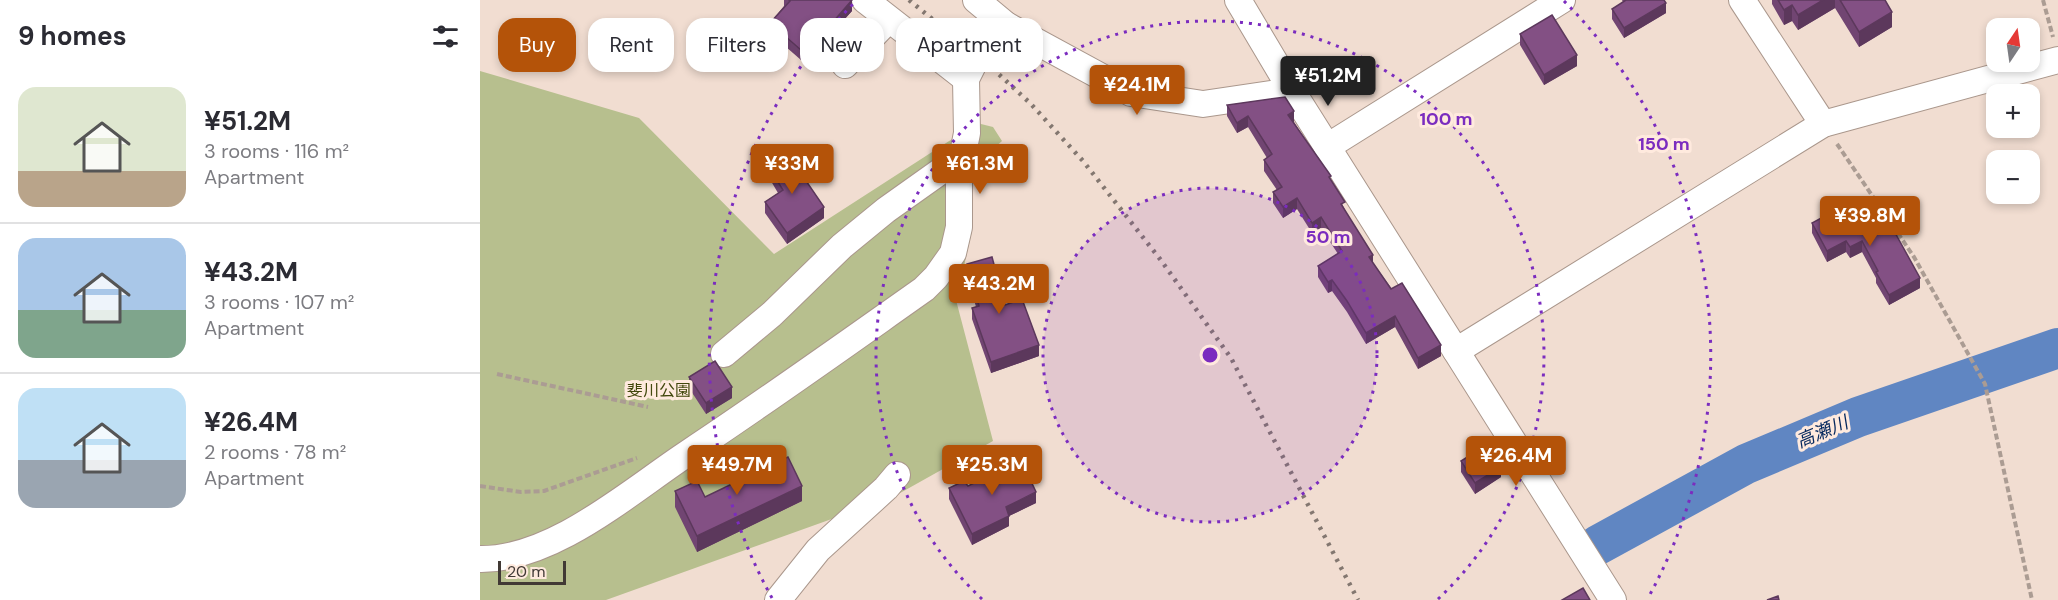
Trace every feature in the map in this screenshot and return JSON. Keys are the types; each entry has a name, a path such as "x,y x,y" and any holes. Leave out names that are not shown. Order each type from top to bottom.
{"street":[{"path":"480,559 498,559 531,550 575,530 712,438 924,289 936,277 953,253 959,227 959,174 967,133 969,72 888,20 865,0"},
{"path":"976,0 998,35 1131,93 1203,104 1292,91"},
{"path":"1238,0 1292,91 1613,600"},
{"path":"1327,147 1562,0"},
{"path":"1742,0 1823,124"},
{"path":"884,24 888,20"},
{"path":"1456,351 1823,124 2056,52"},
{"path":"724,354 772,314 842,246 885,210 962,156"},
{"path":"778,600 818,550 886,488 897,475"}],"path":[{"path":"2043,0 2056,52"},
{"path":"1823,124 1914,257 1985,384 2032,600"},
{"path":"497,374 648,407"},
{"path":"480,486 520,492 544,491 645,455"}],"green space":[{"name":"斐川公園","path":"480,71 639,118 774,254 977,123 993,127 1002,141 979,162 973,172 972,231 964,266 951,281 993,441 893,497 606,600 480,600"}],"building":[{"path":"852,0 836,18 800,18 800,49 788,39 788,18 775,18 790,1"},
{"path":"1626,0 1664,0 1666,3 1624,28 1612,9"},
{"path":"1778,0 1823,0 1798,15 1792,5 1784,10"},
{"path":"1840,0 1885,0 1892,12 1859,32"},
{"path":"1552,15 1577,55 1544,75 1520,34"},
{"path":"1285,97 1294,111 1288,115 1331,176 1329,177 1345,202 1341,204 1373,255 1369,257 1391,289 1402,283 1441,345 1418,358 1395,316 1366,333 1332,280 1328,282 1318,266 1342,251 1321,217 1312,223 1297,198 1283,207 1273,192 1282,187 1264,160 1272,154 1248,116 1237,123 1227,105"},
{"path":"787,153 824,207 787,233 765,202 783,190 768,166"},
{"path":"1847,204 1863,233 1888,220 1920,278 1889,295 1862,241 1850,247 1846,241 1827,251 1812,223"},
{"path":"992,257 1005,305 1022,299 1039,345 991,362 972,308 979,306 967,264"},
{"path":"715,361 732,387 706,403 689,377"},
{"path":"1488,444 1501,467 1475,483 1461,461"},
{"path":"788,457 802,486 697,536 675,491 697,481 705,497"},
{"path":"1021,460 1036,492 1006,507 1009,516 972,534 949,488 964,481 968,486"},
{"path":"1583,588 1590,600 1562,600"},
{"path":"1778,596 1779,600 1767,600"}],"waterway":[{"name":"高瀬川","path":"1598,545 1746,464 1858,417 2058,348"}],"railway":[{"path":"909,0 991,67 1031,104 1083,161 1160,259 1231,358 1358,600"}]}
